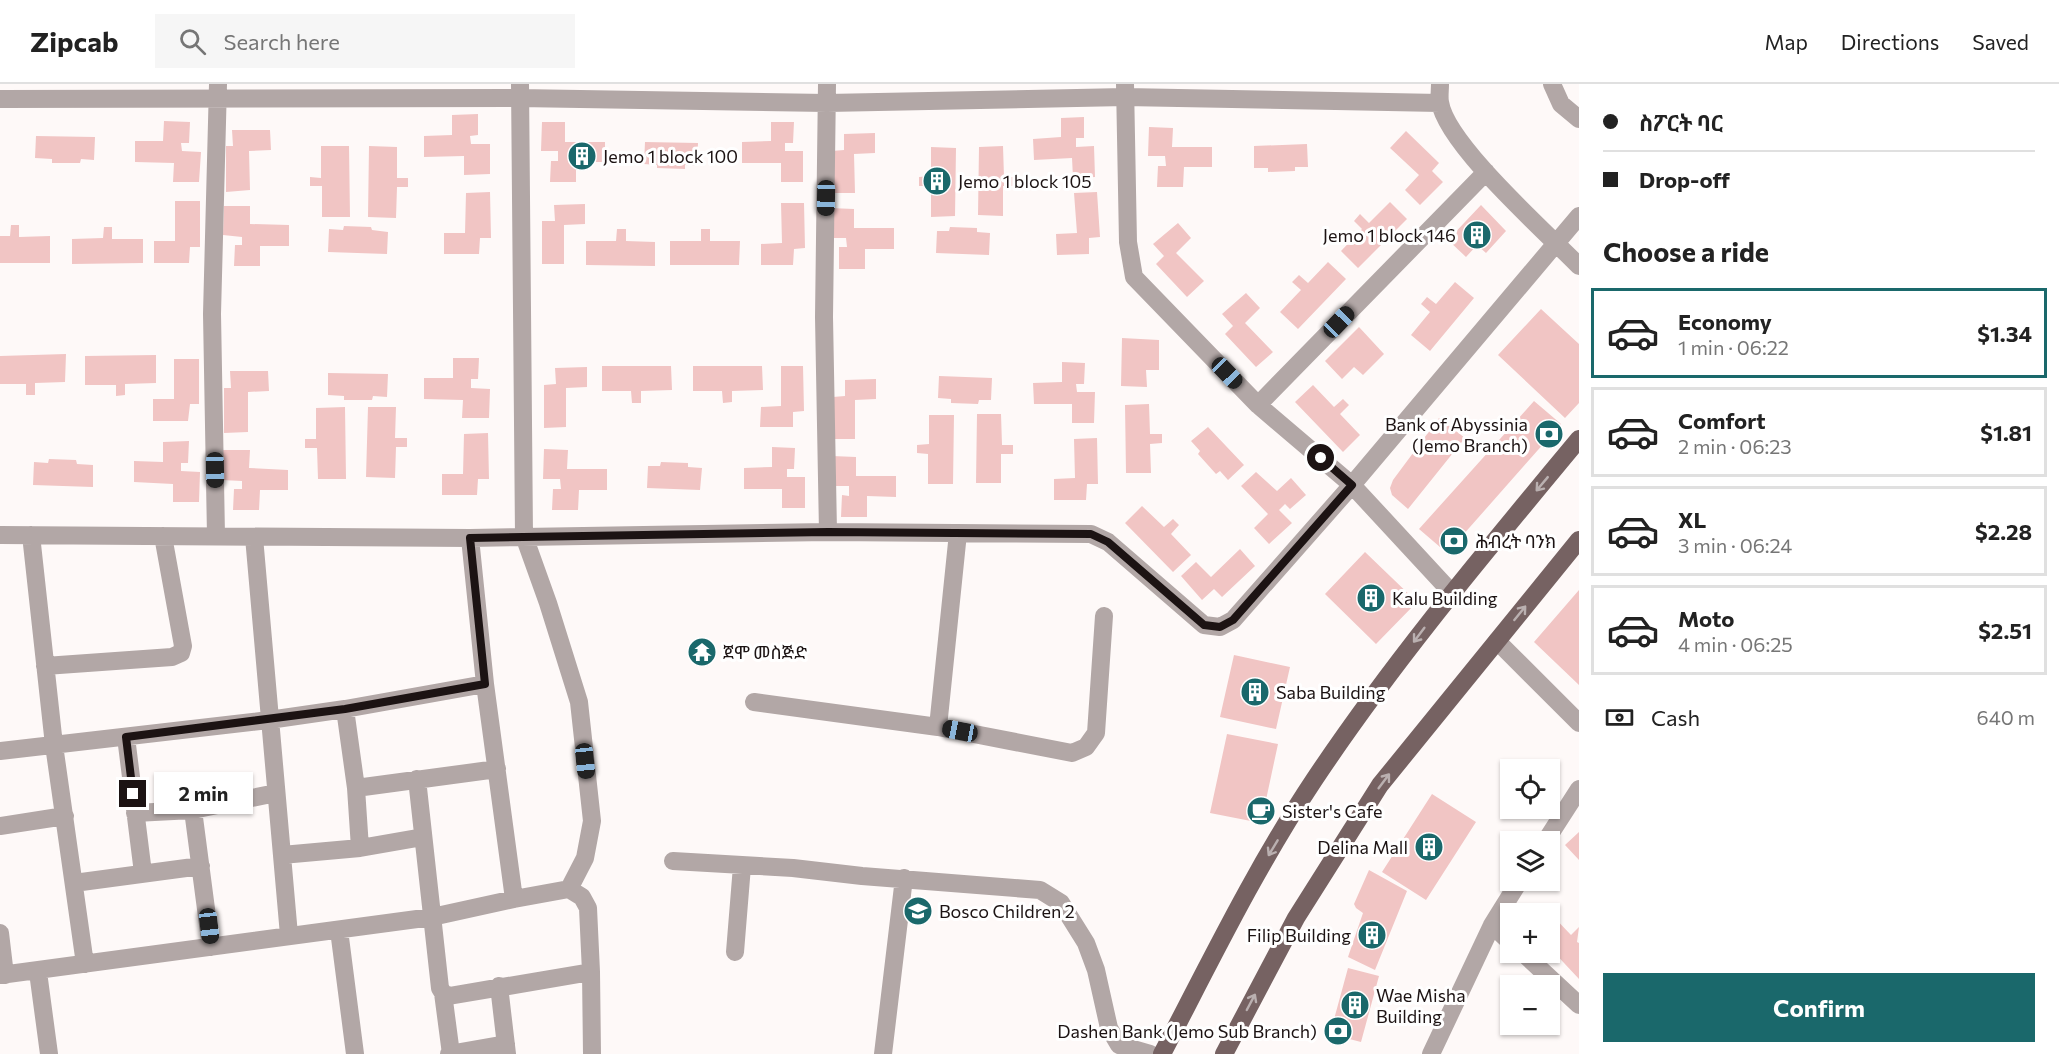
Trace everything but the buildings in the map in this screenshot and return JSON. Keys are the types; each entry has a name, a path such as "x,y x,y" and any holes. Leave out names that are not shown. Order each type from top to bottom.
{"main road":[{"path":"1162,1054 1254,878 1314,780 1382,683 1451,592 1579,439"},
{"path":"1224,1054 1296,918 1380,785 1579,540"}],"street":[{"path":"827,84 824,317 828,532"},
{"path":"1440,84 1440,103 1457,138 1486,172 1579,266"},
{"path":"1552,84 1561,104 1579,119"},
{"path":"1125,90 1128,242 1134,277 1258,405 1352,485 1451,592"},
{"path":"0,99 218,91 519,91 827,104 1125,90 1440,103"},
{"path":"216,537 212,314 218,91"},
{"path":"519,91 524,537 548,603 579,702 592,821 585,858 569,889"},
{"path":"1258,405 1486,172"},
{"path":"2,537 31,535 470,538 828,532 1091,534 1108,542 1204,625 1220,627 1233,620 1352,485 1579,216"},
{"path":"938,727 958,533"},
{"path":"31,535 54,745 85,964"},
{"path":"45,666 172,657 181,653 183,646 163,536"},
{"path":"254,537 289,935"},
{"path":"470,538 485,684 514,899"},
{"path":"754,702 938,727 1072,753 1086,747 1096,733 1104,616"},
{"path":"1497,642 1579,723"},
{"path":"0,751 269,720 485,684"},
{"path":"345,709 356,788 360,848"},
{"path":"126,737 143,873"},
{"path":"356,788 497,769"},
{"path":"417,779 440,988 443,993 450,1054 507,1049 499,986"},
{"path":"1552,831 1579,789"},
{"path":"135,813 193,810 276,793"},
{"path":"193,810 211,947"},
{"path":"0,826 65,816"},
{"path":"282,855 360,848 423,837"},
{"path":"673,861 793,868 862,876 1040,890 1061,903 1086,943 1096,970 1109,1028 1119,1045 1150,1054"},
{"path":"74,883 201,866"},
{"path":"735,952 742,866"},
{"path":"883,1054 904,878"},
{"path":"0,933 3,975 432,917 569,889 582,897 588,908 592,1054"},
{"path":"1431,1054 1492,925 1513,891"},
{"path":"1492,925 1500,933"},
{"path":"339,930 355,1054"},
{"path":"1534,963 1579,1005"},
{"path":"38,972 49,1054"},
{"path":"443,993 449,996 591,972"}],"place":[{"name":"Jemo 1 block 100","path":"582,156"},
{"name":"Jemo 1 block 105","path":"937,181"},
{"name":"Jemo 1 block 146","path":"1477,235"},
{"name":"Bank of Abyssinia (Jemo Branch)","path":"1549,434"},
{"name":"ሕብረት ባንክ","path":"1454,541"},
{"name":"Kalu Building","path":"1371,598"},
{"name":"ጀሞ መስጅድ","path":"702,652"},
{"name":"Saba Building","path":"1255,692"},
{"name":"Sister's Cafe","path":"1261,811"},
{"name":"Delina Mall","path":"1429,847"},
{"name":"Bosco Children 2","path":"918,911"},
{"name":"Filip Building","path":"1372,935"},
{"name":"Wae Misha Building","path":"1355,1005"},
{"name":"Dashen Bank (Jemo Sub Branch)","path":"1338,1031"}],"route":[{"path":"133,794 126,737 345,709 485,684 470,538 828,532 1091,534 1108,542 1204,625 1220,627 1233,620 1352,485 1321,458"}]}
